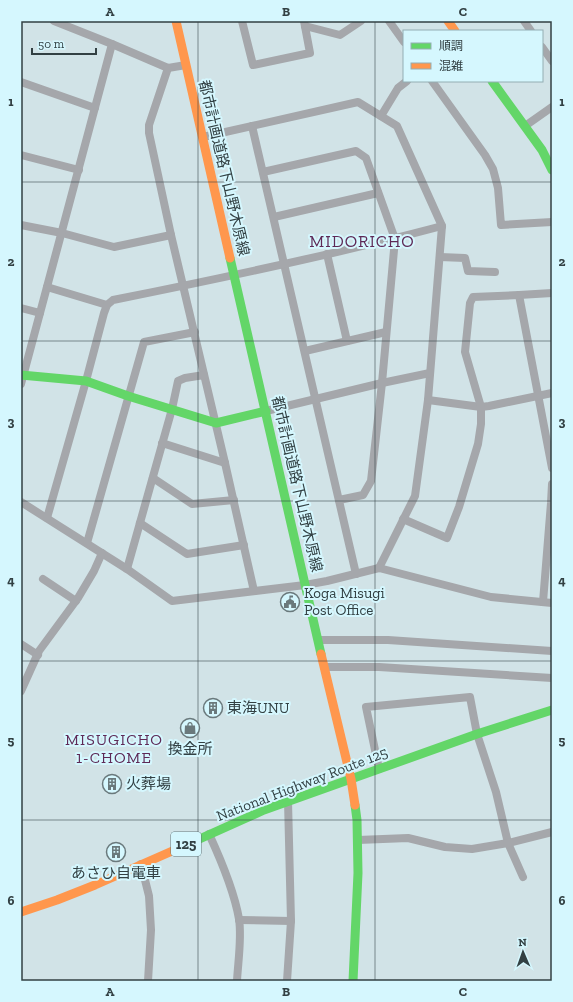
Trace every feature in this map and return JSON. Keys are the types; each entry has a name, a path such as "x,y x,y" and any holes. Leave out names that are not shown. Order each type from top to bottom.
{"main road":[{"name":"都市計画道路下山野木原線","path":"176,21 351,779 357,820 358,840 358,899 353,981"},
{"path":"448,21 454,30"},
{"path":"493,82 542,150 552,170"},
{"path":"22,378 86,381 128,396 216,423 266,411"},
{"name":"National Highway Route 125","path":"21,912 76,893 264,810 477,734 552,710"}],"street":[{"path":"54,21 63,23 168,68 186,65"},
{"path":"242,21 253,65 310,53 304,24 340,35 361,21"},
{"path":"389,21 403,41"},
{"path":"524,21 530,30"},
{"path":"22,378 112,44"},
{"path":"543,48 552,60"},
{"path":"168,68 148,125 149,133 171,235 226,463 254,591"},
{"path":"21,82 95,108"},
{"path":"381,116 398,88 406,82"},
{"path":"433,82 486,155 493,169 498,188 501,225 552,222"},
{"path":"203,137 358,102 397,126 442,226 428,400 415,496 379,568"},
{"path":"525,126 552,107"},
{"path":"252,126 356,574"},
{"path":"263,172 356,151 366,158 395,239 382,383 371,481 363,495 339,500"},
{"path":"21,155 79,170"},
{"path":"274,217 378,192"},
{"path":"21,225 62,233 114,247 171,235"},
{"path":"47,518 104,313 107,305 113,300 183,287 395,239 442,226"},
{"path":"327,254 347,341"},
{"path":"440,257 465,258 468,271 495,272"},
{"path":"47,287 107,305"},
{"path":"403,520 447,538 459,507 478,444 481,424 481,407 466,352 470,302 473,297 552,293"},
{"path":"519,295 552,468"},
{"path":"21,308 40,312"},
{"path":"87,543 144,342 195,332"},
{"path":"305,351 386,332"},
{"path":"266,411 430,373"},
{"path":"127,569 172,409 178,381 185,378 204,375"},
{"path":"428,400 481,407 552,393"},
{"path":"162,443 226,463"},
{"path":"152,478 192,504 234,500"},
{"path":"543,602 552,484"},
{"path":"21,502 127,569 172,601 306,585 379,568 491,597 552,603"},
{"path":"140,523 188,554 244,545"},
{"path":"21,691 38,655 76,601 94,571 102,553"},
{"path":"43,579 76,601"},
{"path":"319,640 388,640 552,651"},
{"path":"21,644 38,655"},
{"path":"325,667 379,667 552,678"},
{"path":"379,769 366,706 470,697 477,734 496,792 508,843 523,877"},
{"path":"286,981 291,921 288,801"},
{"path":"358,840 408,838 444,847 472,849 508,843 552,832"},
{"path":"209,834 221,860 234,899 239,920 240,936 237,981"},
{"path":"141,864 149,896 151,930 148,981"},
{"path":"239,920 291,921"}],"traffic: fast":[{"path":"493,82 542,150 552,170"},
{"path":"230,258 321,654"},
{"path":"21,375 86,381 128,396 216,423 266,411"},
{"path":"195,841 264,810 477,734 552,710"},
{"path":"353,981 358,873 357,820 355,805"}],"traffic: slow":[{"path":"176,21 230,258"},
{"path":"448,21 454,30"},
{"path":"321,654 351,779 355,805"},
{"path":"21,912 95,885 195,841"}],"place":[{"name":"Koga Misugi Post Office","path":"290,602"},
{"name":"東海UNU","path":"213,708"},
{"name":"換金所","path":"190,728"},
{"name":"火葬場","path":"112,784"},
{"name":"あさひ自電車","path":"116,852"}],"district":[{"name":"MIDORICHO","path":"362,241"},
{"name":"MISUGICHO 1-CHOME","path":"114,748"}]}
